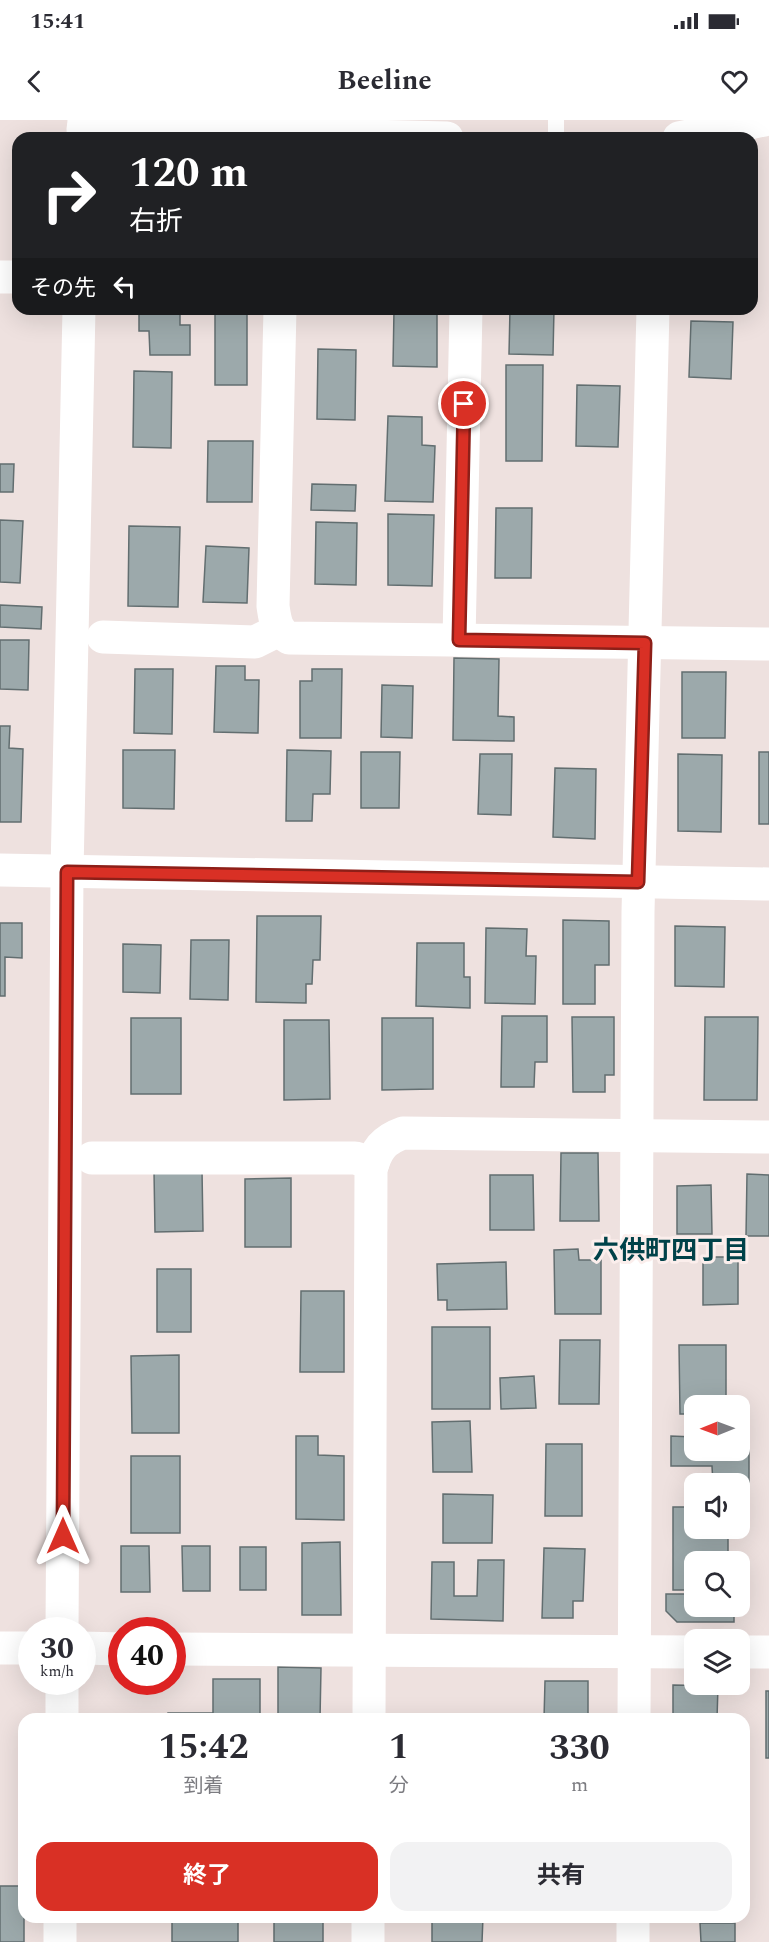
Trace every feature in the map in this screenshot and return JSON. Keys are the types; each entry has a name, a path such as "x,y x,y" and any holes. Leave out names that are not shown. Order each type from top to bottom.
{"street":[{"path":"707,132 764,120"},
{"path":"328,132 364,128 397,132"},
{"path":"83,129 158,132"},
{"path":"62,1617 67,872 79,315"},
{"path":"280,315 273,606 279,630 289,638 769,644"},
{"path":"459,640 466,315"},
{"path":"634,1713 638,882 653,315"},
{"path":"103,637 255,642 279,630"},
{"path":"0,870 769,884"},
{"path":"369,1713 373,1163 381,1144 390,1137 403,1133 769,1137"},
{"path":"92,1158 355,1158 373,1163"},
{"path":"0,1648 18,1648"},
{"path":"186,1649 684,1652"},
{"path":"750,1652 769,1652"},
{"path":"62,1695 62,1713"},
{"path":"60,1923 60,1942"},
{"path":"368,1923 368,1942"},
{"path":"633,1923 633,1942"}],"building":[{"path":"139,315 180,315 180,325 190,325 190,355 150,355 149,331 139,331"},
{"path":"215,315 247,315 247,385 215,385"},
{"path":"394,315 437,315 437,367 393,366"},
{"path":"510,315 554,315 553,355 509,354"},
{"path":"691,321 733,322 731,379 689,377"},
{"path":"318,349 356,350 355,420 317,419"},
{"path":"506,365 543,365 542,461 506,461"},
{"path":"134,371 172,372 171,448 133,447"},
{"path":"577,385 620,386 618,447 576,446"},
{"path":"388,416 422,417 422,445 435,446 433,502 385,501"},
{"path":"208,441 253,441 252,502 207,502"},
{"path":"0,464 14,464 13,492 0,492"},
{"path":"312,484 356,485 355,511 311,510"},
{"path":"496,508 532,508 531,578 495,578"},
{"path":"388,514 434,515 432,586 388,585"},
{"path":"0,520 23,521 20,583 0,582"},
{"path":"316,522 357,523 356,585 315,584"},
{"path":"129,526 180,527 178,607 128,606"},
{"path":"206,546 249,548 247,603 203,602"},
{"path":"0,605 42,607 41,629 0,627"},
{"path":"0,640 29,640 28,690 0,689"},
{"path":"454,658 499,659 498,716 514,717 514,741 453,740"},
{"path":"216,666 245,666 245,680 259,680 258,733 214,732"},
{"path":"135,669 173,669 172,734 134,733"},
{"path":"312,669 342,669 341,738 300,738 300,681 312,681"},
{"path":"682,672 726,672 725,738 682,738"},
{"path":"382,685 413,686 412,738 381,737"},
{"path":"0,726 10,726 9,748 23,749 21,822 0,822"},
{"path":"123,750 175,750 174,809 123,808"},
{"path":"287,750 331,751 330,794 313,794 312,821 286,821"},
{"path":"361,752 400,752 399,808 361,808"},
{"path":"759,752 769,752 769,824 759,824"},
{"path":"480,754 512,754 511,815 478,814"},
{"path":"678,754 722,755 721,832 678,831"},
{"path":"555,768 596,769 595,839 553,837"},
{"path":"257,916 321,916 320,960 313,960 312,984 306,984 306,1003 256,1002"},
{"path":"563,920 609,921 609,965 595,965 595,1004 563,1004"},
{"path":"0,923 22,923 22,958 5,957 5,996 0,996"},
{"path":"675,926 725,927 724,987 675,986"},
{"path":"486,928 527,929 526,956 536,956 535,1004 485,1003"},
{"path":"191,940 229,940 228,1000 190,999"},
{"path":"417,943 464,943 464,977 470,977 470,1008 416,1006"},
{"path":"123,944 161,945 160,993 123,992"},
{"path":"502,1016 547,1016 547,1062 535,1062 534,1087 501,1087"},
{"path":"572,1017 614,1017 614,1075 605,1075 605,1092 573,1092"},
{"path":"705,1017 758,1017 757,1100 704,1100"},
{"path":"131,1018 181,1018 181,1094 131,1094"},
{"path":"382,1018 433,1018 433,1089 382,1090"},
{"path":"284,1020 329,1020 330,1099 284,1100"},
{"path":"561,1153 598,1153 599,1221 560,1221"},
{"path":"202,1170 203,1231 155,1232 154,1171"},
{"path":"747,1174 769,1175 769,1236 746,1236"},
{"path":"490,1175 533,1175 534,1230 490,1230"},
{"path":"291,1178 291,1247 245,1247 245,1179"},
{"path":"711,1185 712,1234 677,1234 677,1186"},
{"path":"578,1249 579,1260 601,1260 601,1314 555,1314 554,1250"},
{"path":"703,1257 738,1257 738,1304 703,1305"},
{"path":"506,1262 507,1309 447,1310 447,1300 438,1300 437,1264"},
{"path":"157,1269 191,1269 191,1332 157,1332"},
{"path":"301,1291 344,1291 344,1372 300,1372"},
{"path":"432,1327 490,1327 490,1409 432,1409"},
{"path":"560,1340 600,1340 599,1404 559,1404"},
{"path":"679,1345 726,1345 726,1395 684,1395 684,1414 680,1414"},
{"path":"179,1355 179,1433 132,1433 131,1356"},
{"path":"534,1376 536,1408 501,1409 500,1378"},
{"path":"470,1421 472,1472 433,1472 432,1422"},
{"path":"296,1436 318,1436 318,1455 344,1456 344,1520 296,1519"},
{"path":"671,1436 684,1437 684,1461 749,1461 749,1473 712,1473 712,1466 671,1466"},
{"path":"546,1444 582,1444 582,1516 545,1516"},
{"path":"131,1456 180,1456 180,1533 131,1533"},
{"path":"443,1494 493,1495 492,1543 443,1543"},
{"path":"673,1507 684,1507 684,1539 728,1539 728,1551 684,1551 684,1590 673,1590"},
{"path":"340,1542 341,1615 302,1615 302,1543"},
{"path":"121,1546 149,1546 150,1592 121,1592"},
{"path":"182,1546 210,1546 210,1591 183,1591"},
{"path":"240,1547 266,1547 266,1590 240,1590"},
{"path":"544,1548 585,1549 583,1601 573,1601 573,1618 542,1618"},
{"path":"478,1560 504,1560 503,1621 431,1619 432,1562 454,1562 454,1596 477,1596"},
{"path":"666,1594 684,1594 684,1617 734,1617 734,1622 677,1622 666,1611"},
{"path":"278,1667 321,1668 320,1713 278,1713"},
{"path":"213,1679 260,1679 260,1713 213,1713"},
{"path":"545,1681 588,1681 588,1713 544,1713"},
{"path":"673,1685 684,1685 684,1695 718,1695 717,1713 673,1713"},
{"path":"766,1691 769,1691 769,1758 766,1758"},
{"path":"0,1886 18,1886 18,1923 24,1923 24,1942 0,1942"},
{"path":"172,1923 238,1923 238,1942 172,1942"},
{"path":"274,1923 323,1923 323,1942 274,1942"},
{"path":"432,1923 483,1923 482,1942 432,1942"},
{"path":"700,1923 735,1923 735,1942 701,1942"}],"district":[{"name":"六供町四丁目","path":"671,1251"}],"route":[{"path":"63,1536 67,872 638,882 645,643 459,640 464,404"}]}
